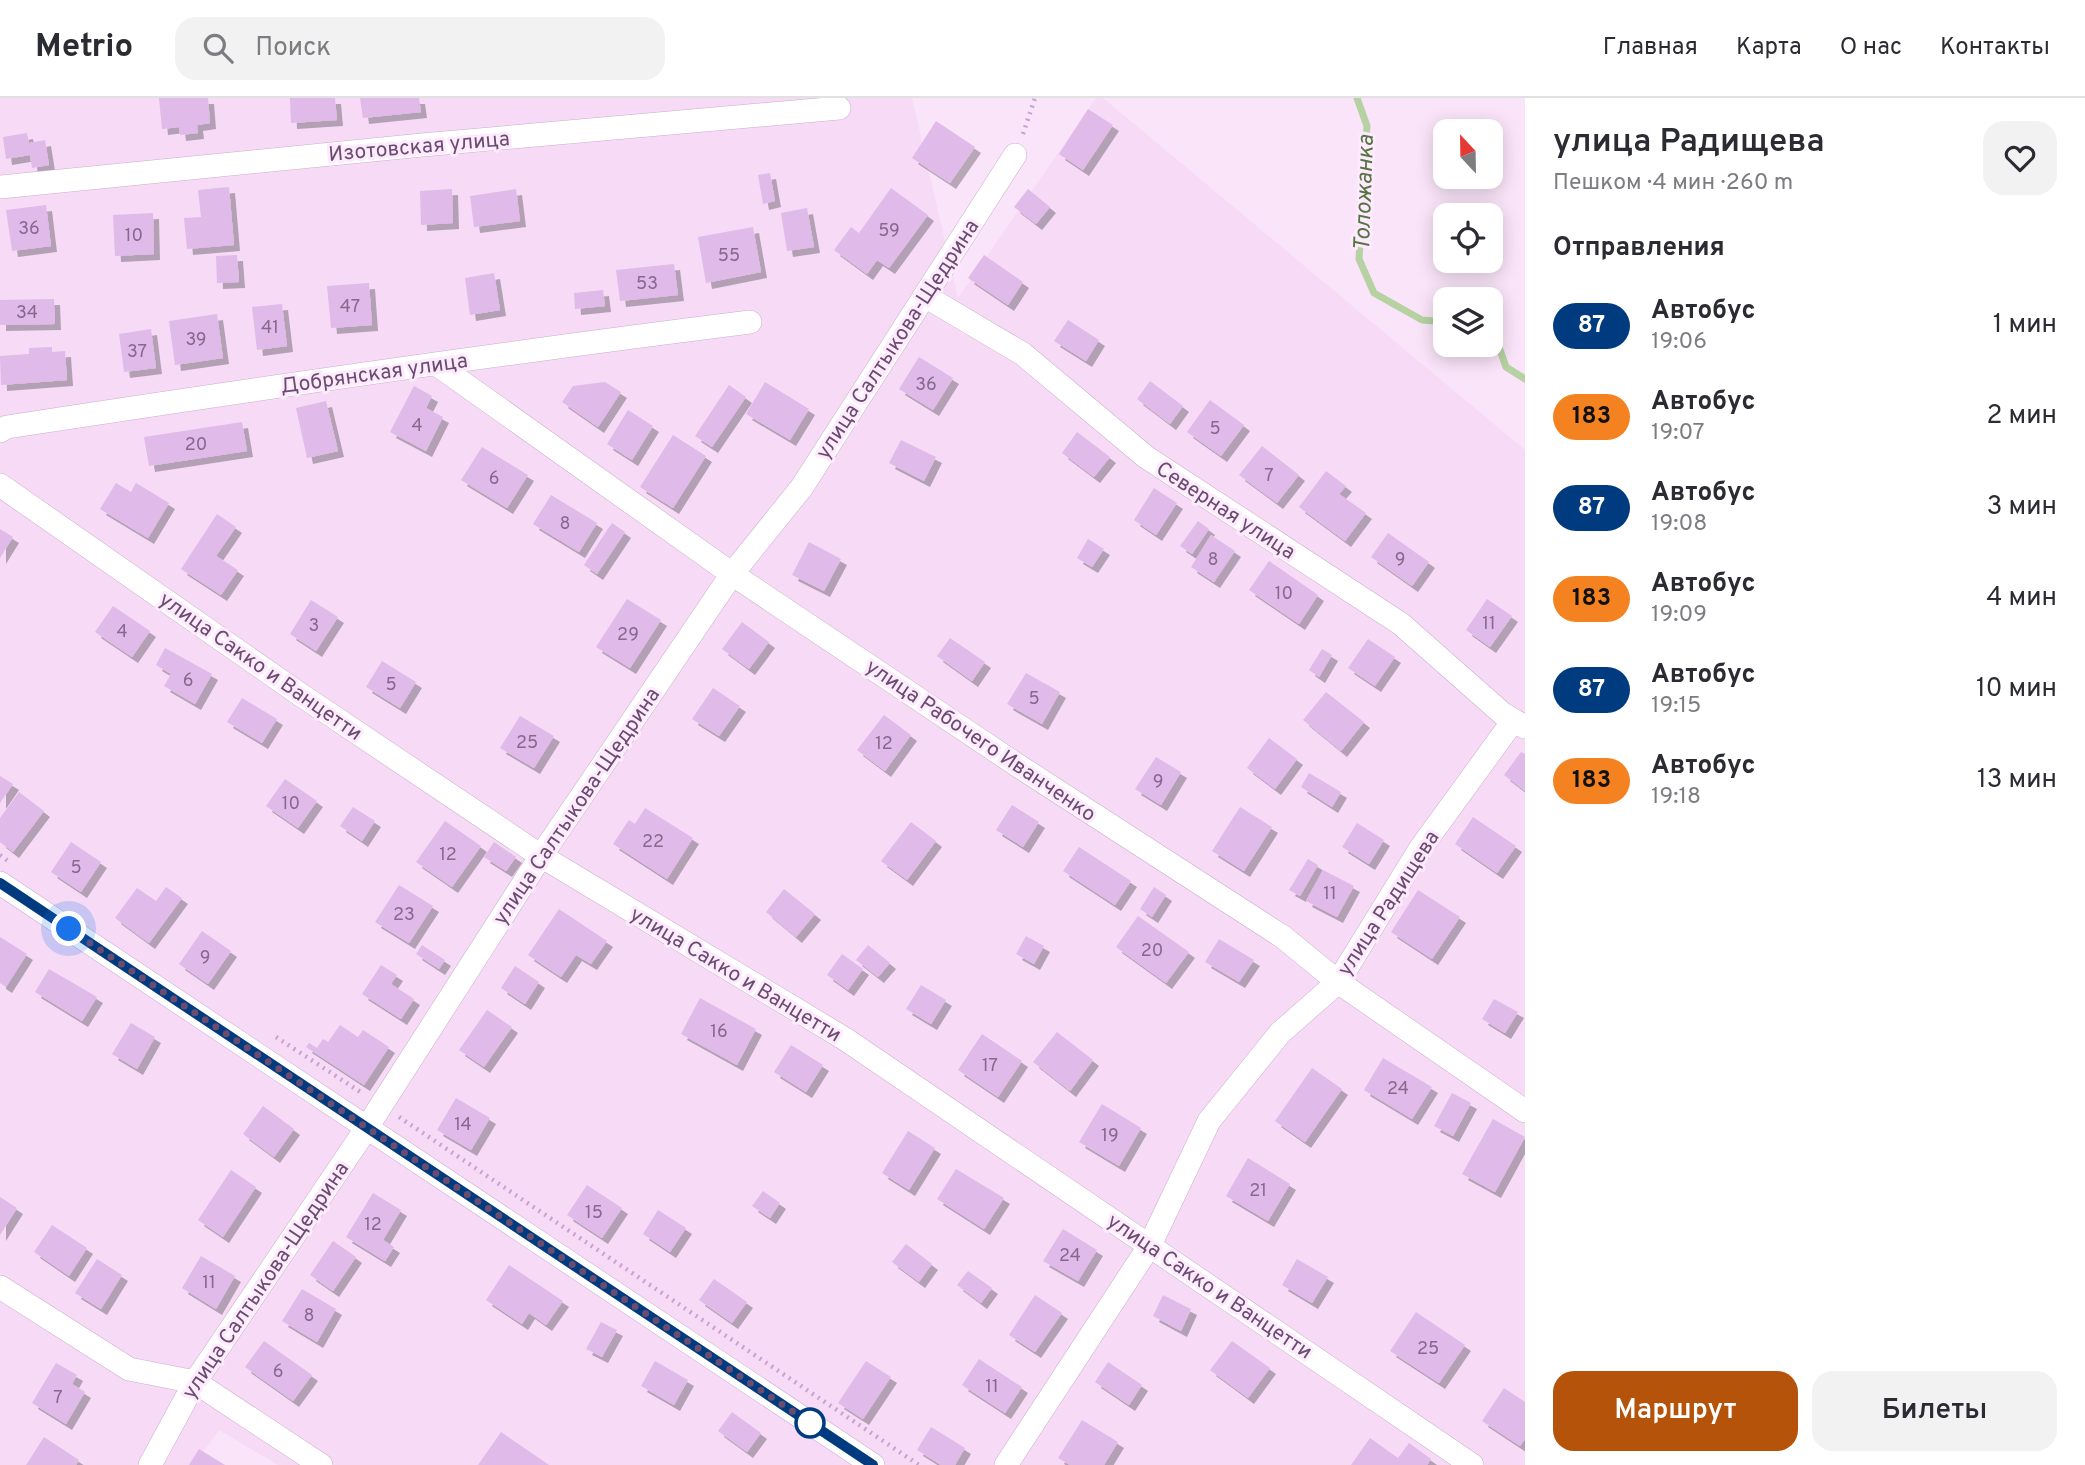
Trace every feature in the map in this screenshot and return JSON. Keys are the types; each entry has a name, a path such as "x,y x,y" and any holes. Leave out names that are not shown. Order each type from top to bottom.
{"street":[{"name":"Изотовская улица","path":"0,187 422,145 839,108"},
{"name":"улица Салтыкова-Щедрина","path":"150,1465 195,1382 366,1129 541,856 732,574 802,487 1015,155"},
{"name":"Северная улица","path":"925,296 1023,354 1146,457 1401,624 1519,724"},
{"name":"Добрянская улица","path":"0,431 7,427 228,393 439,366 506,353 750,322"},
{"name":"улица Рабочего Иванченко","path":"439,366 732,574 1017,765 1283,937 1338,982 1525,1111"},
{"name":"улица Сакко и Ванцетти","path":"0,485 301,695 541,856 845,1039 1472,1465"},
{"name":"улица Радищева","path":"1006,1465 1150,1245 1209,1121 1280,1033 1338,982 1420,849 1519,724"},
{"path":"0,883 873,1465"},
{"path":"0,1287 128,1368 195,1382 321,1465"}],"path":[{"path":"1015,155 1035,98"}],"shaded area":[{"path":"0,98 912,98 958,298 1096,98 1103,98 1525,450 1525,1465 278,1465 219,1430 194,1465 0,1465"}],"building":[{"path":"159,98 208,98 210,123 197,125 198,133 180,135 179,127 162,129"},
{"path":"290,98 335,98 337,120 291,123"},
{"path":"360,98 419,98 421,112 363,118"},
{"path":"1088,109 1113,125 1083,170 1059,154"},
{"path":"936,121 975,147 950,183 912,158"},
{"path":"27,133 29,143 45,140 49,165 32,168 30,155 6,159 3,137"},
{"path":"770,173 775,201 763,204 758,175"},
{"path":"229,187 234,245 187,249 184,218 201,217 198,190"},
{"path":"891,188 928,215 889,268 877,260 867,274 834,250 851,227 859,233"},
{"path":"452,189 453,223 421,225 420,191"},
{"path":"516,189 520,221 474,227 470,196"},
{"path":"1028,189 1050,207 1036,224 1014,207"},
{"path":"46,205 51,246 12,251 6,210"},
{"path":"807,208 814,247 787,251 781,213"},
{"path":"153,213 154,254 115,256 113,215"},
{"path":"753,227 761,272 706,283 698,237"},
{"path":"237,255 239,282 217,283 216,256"},
{"path":"984,255 1023,282 1008,305 968,278"},
{"path":"674,264 678,295 620,301 616,270"},
{"path":"494,273 500,310 470,315 465,278"},
{"path":"369,283 372,325 331,328 327,286"},
{"path":"603,290 605,306 575,309 574,293"},
{"path":"54,299 55,324 0,325 0,300"},
{"path":"282,304 287,346 257,350 252,307"},
{"path":"217,314 223,358 175,365 169,321"},
{"path":"1068,320 1099,340 1086,361 1054,341"},
{"path":"151,329 156,368 124,372 119,334"},
{"path":"52,347 52,352 65,351 67,380 1,385 0,356 29,354 29,348"},
{"path":"919,357 953,378 933,410 899,389"},
{"path":"1150,381 1183,406 1170,424 1137,399"},
{"path":"605,382 621,392 598,427 562,402 573,386"},
{"path":"765,382 809,409 790,440 746,414"},
{"path":"729,385 746,397 712,447 695,436"},
{"path":"414,386 432,396 426,408 443,417 426,451 390,432"},
{"path":"1210,400 1244,425 1221,456 1187,432"},
{"path":"326,401 338,451 307,458 296,408"},
{"path":"628,410 653,426 632,460 607,444"},
{"path":"242,422 247,451 149,466 144,437"},
{"path":"1077,432 1110,457 1094,477 1062,453"},
{"path":"673,435 706,456 673,508 640,487"},
{"path":"901,440 936,457 924,481 889,463"},
{"path":"1262,446 1299,475 1277,503 1239,475"},
{"path":"482,447 528,475 507,508 461,480"},
{"path":"1326,471 1346,486 1339,494 1366,513 1345,541 1299,507"},
{"path":"116,483 131,492 136,483 169,503 148,538 100,509"},
{"path":"1154,488 1177,503 1156,535 1134,520"},
{"path":"551,495 597,523 579,552 533,524"},
{"path":"217,514 236,527 216,556 238,570 221,595 181,569"},
{"path":"1198,521 1209,529 1192,554 1180,546"},
{"path":"612,523 625,532 597,574 584,565"},
{"path":"0,529 13,537 0,558"},
{"path":"1388,533 1429,562 1412,586 1371,557"},
{"path":"1211,535 1235,551 1214,582 1191,567"},
{"path":"1088,539 1104,549 1092,567 1077,558"},
{"path":"809,542 841,559 824,591 792,575"},
{"path":"1269,561 1318,595 1299,624 1249,590"},
{"path":"627,599 661,620 630,668 596,647"},
{"path":"1487,599 1512,616 1490,647 1466,630"},
{"path":"311,600 338,617 316,651 290,634"},
{"path":"113,606 150,631 132,657 95,632"},
{"path":"742,622 769,642 749,669 722,649"},
{"path":"950,638 985,662 972,681 937,656"},
{"path":"1368,639 1395,657 1375,686 1348,668"},
{"path":"165,648 212,674 195,704 164,686 171,674 156,665"},
{"path":"1322,649 1332,655 1319,677 1309,670"},
{"path":"382,661 416,682 400,708 366,687"},
{"path":"1026,673 1060,692 1042,724 1007,704"},
{"path":"713,688 740,706 719,736 692,719"},
{"path":"1326,692 1364,722 1341,751 1303,720"},
{"path":"242,698 277,719 262,743 227,722"},
{"path":"884,715 911,735 885,771 857,750"},
{"path":"520,716 554,736 534,768 500,748"},
{"path":"1269,738 1297,759 1275,789 1247,768"},
{"path":"1521,752 1525,754 1525,791 1504,775"},
{"path":"1156,757 1181,772 1161,805 1135,789"},
{"path":"1309,773 1341,792 1332,807 1301,787"},
{"path":"0,776 13,784 0,803"},
{"path":"285,779 317,801 298,828 266,806"},
{"path":"19,792 44,811 13,852 0,842 0,818"},
{"path":"1012,805 1039,822 1023,847 996,830"},
{"path":"353,807 375,821 362,841 340,826"},
{"path":"1240,807 1272,827 1244,871 1212,851"},
{"path":"645,808 693,838 667,879 613,844 629,820 635,824"},
{"path":"1473,817 1516,846 1497,873 1455,844"},
{"path":"445,821 481,846 452,887 416,862"},
{"path":"911,822 936,841 907,880 881,861"},
{"path":"1357,823 1384,840 1369,864 1342,847"},
{"path":"71,842 101,862 81,892 51,872"},
{"path":"494,842 516,857 506,871 484,857"},
{"path":"1079,847 1131,881 1115,905 1063,871"},
{"path":"1308,859 1318,865 1300,896 1289,890"},
{"path":"1323,870 1354,886 1337,917 1306,901"},
{"path":"399,885 433,906 409,943 375,922"},
{"path":"166,887 182,898 149,943 115,918 137,888 156,901"},
{"path":"1154,887 1166,895 1152,917 1140,909"},
{"path":"784,889 815,914 796,937 766,912"},
{"path":"1418,890 1460,917 1432,959 1391,932"},
{"path":"559,909 607,941 591,964 576,955 561,977 528,955"},
{"path":"1138,916 1189,952 1166,983 1116,947"},
{"path":"202,931 231,951 208,984 179,964"},
{"path":"1026,936 1044,946 1034,964 1016,954"},
{"path":"0,937 27,954 6,987 0,983"},
{"path":"1219,939 1254,960 1239,982 1205,962"},
{"path":"422,945 445,960 439,969 416,954"},
{"path":"868,945 890,963 878,977 856,960"},
{"path":"842,954 863,969 848,990 827,975"},
{"path":"381,965 397,975 391,984 414,999 401,1019 362,994"},
{"path":"515,966 539,982 525,1004 501,988"},
{"path":"49,969 97,997 82,1021 35,992"},
{"path":"921,985 946,1000 931,1024 906,1009"},
{"path":"700,998 756,1029 737,1065 681,1034"},
{"path":"1494,999 1518,1012 1505,1033 1482,1019"},
{"path":"487,1010 512,1027 484,1067 459,1050"},
{"path":"131,1023 155,1037 137,1069 112,1054"},
{"path":"340,1025 358,1037 363,1030 389,1047 364,1085 306,1047 309,1043 317,1048 323,1039 328,1042"},
{"path":"1057,1032 1093,1060 1070,1091 1033,1062"},
{"path":"982,1034 1022,1061 998,1097 958,1070"},
{"path":"791,1045 823,1065 806,1092 774,1072"},
{"path":"1383,1058 1432,1087 1412,1119 1364,1090"},
{"path":"1312,1068 1342,1089 1305,1142 1275,1121"},
{"path":"1452,1093 1471,1103 1453,1136 1434,1126"},
{"path":"456,1098 490,1118 471,1150 437,1130"},
{"path":"1102,1104 1141,1128 1119,1166 1079,1142"},
{"path":"263,1106 294,1129 274,1157 243,1134"},
{"path":"1493,1119 1525,1137 1495,1192 1462,1174"},
{"path":"908,1131 935,1148 909,1190 882,1173"},
{"path":"1248,1158 1290,1184 1268,1221 1226,1196"},
{"path":"956,1169 1004,1198 984,1229 937,1199"},
{"path":"231,1170 256,1187 223,1237 198,1220"},
{"path":"587,1185 622,1208 602,1238 567,1215"},
{"path":"763,1191 780,1203 770,1218 752,1206"},
{"path":"373,1193 401,1210 383,1240 394,1247 385,1261 346,1237"},
{"path":"0,1197 17,1208 0,1235"},
{"path":"658,1210 686,1228 670,1252 643,1234"},
{"path":"52,1225 87,1248 69,1276 34,1252"},
{"path":"1063,1229 1097,1250 1078,1281 1043,1261"},
{"path":"333,1241 356,1257 333,1291 310,1275"},
{"path":"906,1244 932,1264 919,1282 892,1262"},
{"path":"201,1256 235,1276 216,1309 182,1288"},
{"path":"97,1259 122,1275 101,1309 75,1293"},
{"path":"1297,1259 1328,1277 1312,1303 1282,1285"},
{"path":"509,1265 563,1301 546,1325 529,1313 522,1324 486,1300"},
{"path":"968,1271 992,1288 981,1303 957,1285"},
{"path":"714,1279 747,1302 732,1323 699,1300"},
{"path":"302,1289 336,1309 317,1342 282,1321"},
{"path":"1035,1295 1062,1313 1035,1352 1009,1335"},
{"path":"1163,1295 1191,1309 1181,1331 1153,1316"},
{"path":"1416,1312 1465,1345 1439,1383 1390,1351"},
{"path":"601,1322 617,1330 602,1357 586,1349"},
{"path":"264,1341 312,1375 293,1401 245,1367"},
{"path":"1232,1341 1270,1368 1248,1398 1210,1370"},
{"path":"979,1359 1022,1387 1005,1413 962,1385"},
{"path":"655,1361 688,1380 674,1405 641,1386"},
{"path":"866,1361 891,1377 863,1419 838,1403"},
{"path":"1108,1362 1142,1385 1129,1405 1095,1382"},
{"path":"56,1363 77,1375 72,1384 85,1392 66,1424 32,1403"},
{"path":"1504,1388 1525,1402 1525,1439 1520,1446 1482,1421"},
{"path":"732,1412 761,1433 747,1452 718,1431"},
{"path":"1082,1420 1118,1442 1104,1465 1070,1465 1058,1458"},
{"path":"931,1427 965,1448 955,1465 941,1465 917,1450"},
{"path":"501,1432 549,1465 478,1465"},
{"path":"44,1437 79,1460 76,1465 26,1465"},
{"path":"1370,1438 1398,1458 1409,1443 1431,1459 1427,1465 1351,1465"},
{"path":"199,1449 225,1465 189,1465"}],"waterway":[{"name":"Толожанка","path":"1357,98 1367,126 1359,259 1374,293 1422,320 1433,321"},
{"name":"Толожанка","path":"1503,357 1506,367 1525,379"}],"bus line":[{"name":"87","path":"0,883 873,1465"}],"route":[{"path":"69,929 810,1423"}]}
